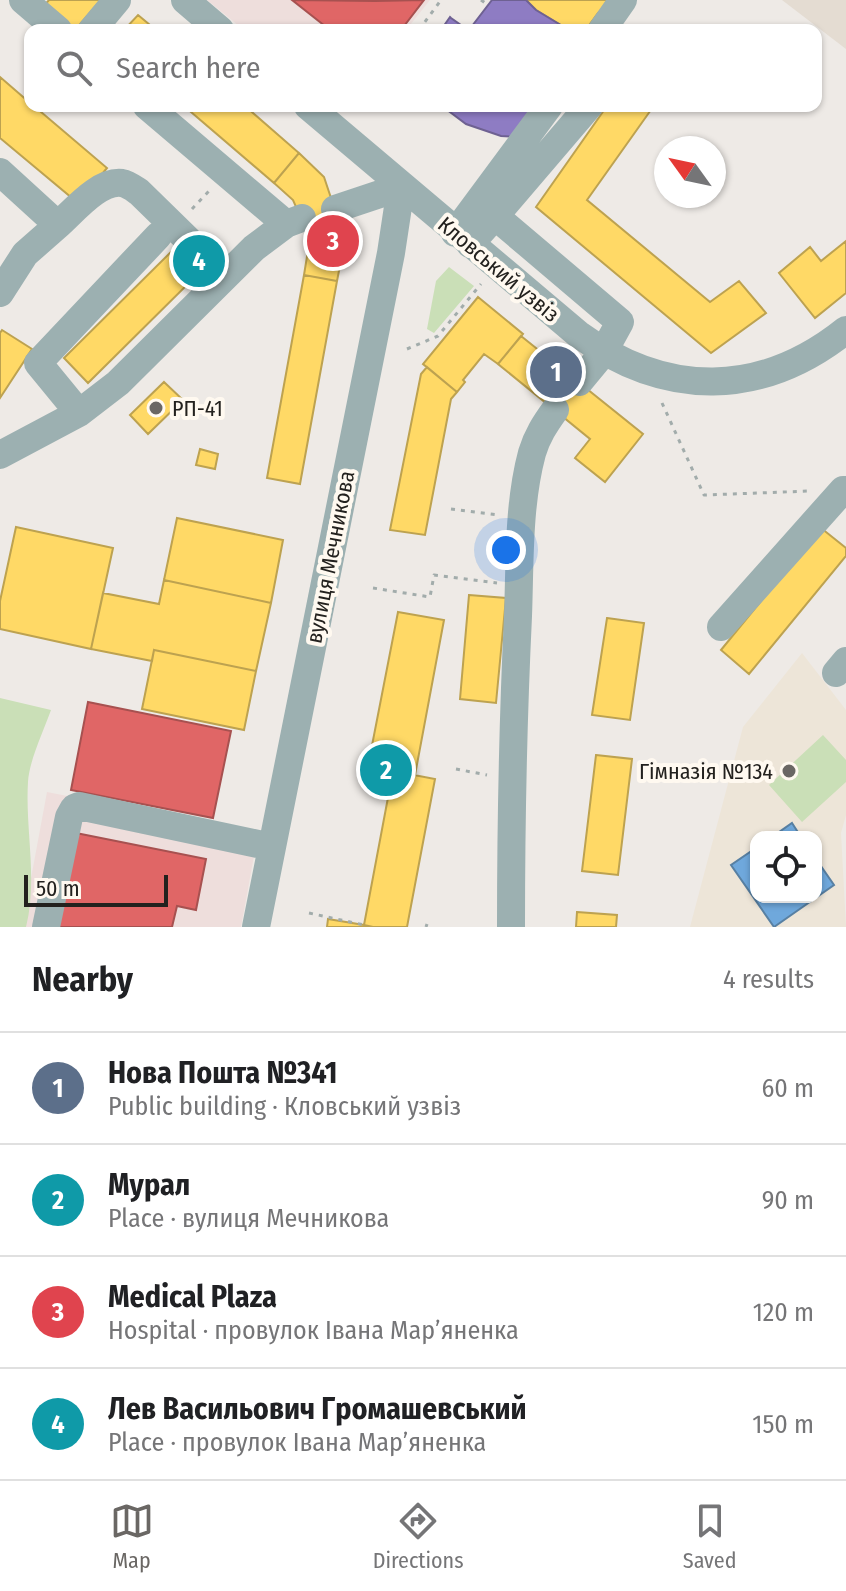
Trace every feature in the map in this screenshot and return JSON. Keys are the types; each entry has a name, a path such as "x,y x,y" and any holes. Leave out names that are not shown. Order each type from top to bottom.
{"street":[{"path":"23,0 51,24"},
{"path":"97,24 117,0"},
{"path":"185,0 213,24"},
{"path":"606,24 623,0"},
{"path":"0,455 79,413 118,383 225,276 294,221 224,172 154,112"},
{"name":"Кловський узвіз","path":"315,112 535,299 590,369 651,373 683,380 745,379 768,375 799,362 846,330"},
{"path":"463,238 545,112"},
{"path":"463,238 495,216 584,112"},
{"path":"0,172 58,225"},
{"path":"0,293 25,254 100,189 118,182 139,192 165,230 225,276"},
{"path":"335,209 401,187"},
{"name":"вулиця Мечникова","path":"256,927 391,253 401,187"},
{"path":"495,216 620,322 590,369"},
{"path":"79,413 38,363 165,230"},
{"path":"535,299 560,271"},
{"path":"511,927 511,780 523,518 527,472 533,449 541,429 555,410"},
{"path":"721,627 844,490"},
{"path":"46,927 69,817 79,806 272,847"}],"path":[{"path":"423,24 441,0"},
{"path":"481,0 488,5"},
{"path":"165,230 187,214 224,172"},
{"path":"407,349 438,336 481,284"},
{"path":"662,403 704,495 844,490"},
{"path":"451,509 523,518"},
{"path":"373,588 430,597 434,575 519,587"},
{"path":"456,769 511,780"},
{"path":"309,913 364,925"}],"shaded area":[{"path":"207,0 430,0 411,24 237,24"},
{"path":"782,0 846,0 846,49 822,31 822,24 813,24"},
{"name":"Гімназія №134","path":"802,653 846,710 846,815 841,833 846,927 690,927 743,727"},
{"path":"47,792 258,834 241,927 22,927"}],"green space":[{"path":"449,267 474,286 434,333 427,329 436,281"},
{"path":"0,698 51,710 34,755 28,782 31,891 26,927 0,927"},
{"path":"823,735 846,760 846,782 802,822 769,785"}],"building: Homes":[{"path":"49,0 101,0 80,24 63,24 43,7"},
{"path":"526,0 616,0 598,13 590,24 559,24"},
{"path":"138,15 149,24 130,24"},
{"path":"0,77 24,98 24,112 41,112 107,168 78,203 0,138"},
{"path":"191,112 252,112 299,153 274,183"},
{"path":"603,112 649,112 587,200 710,302 739,281 766,313 711,353 536,207"},
{"path":"299,153 324,177 345,240 337,281 304,275 310,238 293,200 274,183"},
{"path":"846,241 846,293 815,318 779,273 810,247 821,261"},
{"path":"181,242 205,267 88,383 64,358"},
{"path":"304,275 337,281 300,484 267,478"},
{"path":"478,297 523,334 498,364 484,354 457,392 423,364"},
{"path":"2,330 32,349 0,398 0,333"},
{"path":"521,336 643,434 605,482 575,458 590,439 498,364"},
{"path":"427,367 457,392 451,399 425,535 390,530 421,374"},
{"name":"РП-41","path":"164,382 183,400 148,434 130,415"},
{"path":"200,449 218,454 215,469 196,465"},
{"path":"177,518 283,540 271,603 164,580"},
{"path":"16,527 113,548 91,649 0,629 0,601"},
{"path":"821,528 846,548 846,556 749,674 721,650"},
{"path":"164,580 271,603 256,671 154,650 152,661 91,649 103,593 159,604"},
{"path":"469,595 506,598 496,703 460,699"},
{"path":"398,612 444,620 415,775 368,766"},
{"path":"607,618 644,623 630,720 592,715"},
{"path":"154,650 256,671 244,730 142,709"},
{"path":"596,755 632,759 618,875 582,871"},
{"path":"393,771 435,779 407,927 373,927 364,925"},
{"path":"577,912 617,915 616,927 576,927"},
{"path":"328,919 364,925 373,927 327,927"}],"building: Shops":[{"path":"292,0 424,0 406,24 322,24"},
{"path":"88,702 231,731 213,818 71,790"},
{"path":"71,832 206,859 196,910 177,906 172,927 51,927"}],"building: Offices":[{"path":"492,0 526,0 559,24 474,24"},
{"path":"450,17 460,24 445,24"},
{"path":"450,112 534,114 516,137 501,136 466,124"}],"building: Schools":[{"path":"792,823 797,831 781,831"},
{"path":"750,852 750,892 731,865"},
{"path":"822,868 834,885 822,893"},
{"path":"757,903 808,903 774,927"}],"place":[{"name":"Medical Plaza","path":"333,241"},
{"name":"Лев Васильович Громашевський","path":"199,261"},
{"name":"Нова Пошта №341","path":"556,372"},
{"name":"РП-41","path":"156,408"},
{"name":"Мурал","path":"386,770"},
{"name":"Гімназія №134","path":"789,771"}]}
